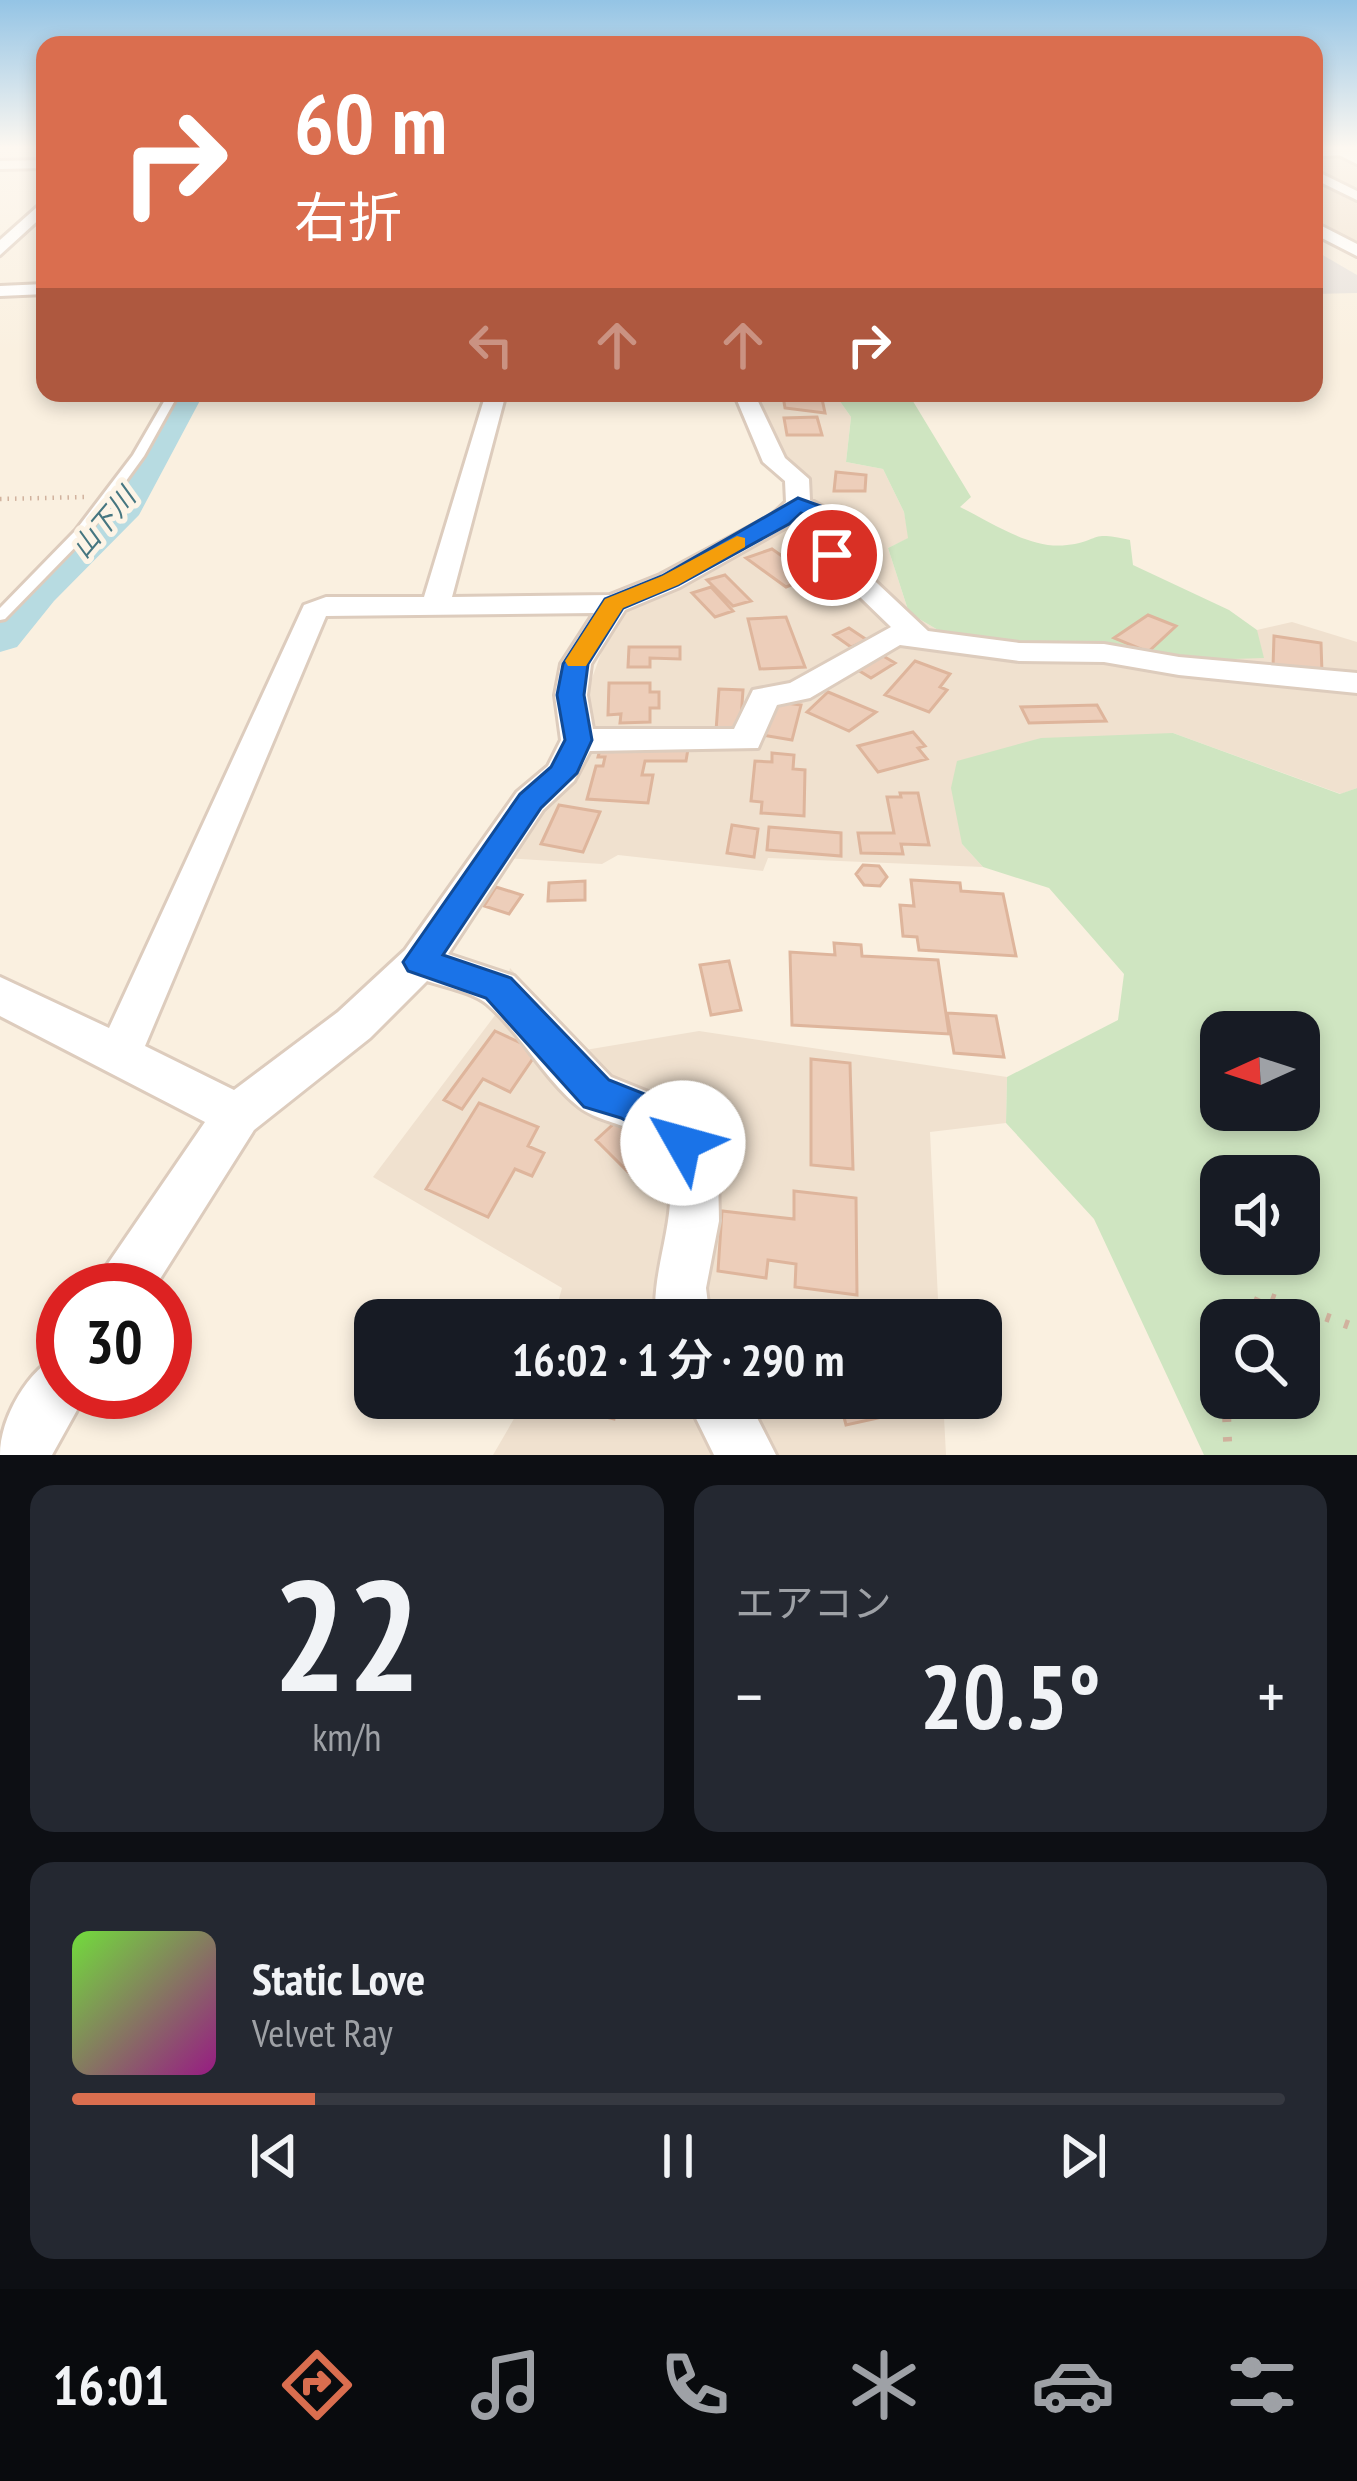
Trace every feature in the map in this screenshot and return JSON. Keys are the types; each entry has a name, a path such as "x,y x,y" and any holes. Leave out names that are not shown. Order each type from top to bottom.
{"street":[{"path":"0,250 35,215"},
{"path":"1323,231 1357,251"},
{"path":"0,292 36,290"},
{"path":"436,605 493,402"},
{"path":"120,1053 314,611 326,606 614,604 670,580 782,520 798,504 797,479 775,462 748,402"},
{"path":"798,504 819,512 832,555 918,637"},
{"path":"140,1263 237,1115 354,1025 420,962 530,801 562,773 578,740 571,695 576,664 614,604"},
{"path":"578,740 746,740 764,697 799,691 895,635 1019,652 1104,653 1179,666 1357,682"},
{"path":"420,962 499,988 597,1094 630,1103 656,1117 683,1143 693,1171 693,1221 680,1299"},
{"path":"0,995 237,1115"},
{"path":"18,1455 40,1419"},
{"path":"726,1419 746,1455"}],"lane":[{"path":"0,616 28,582 81,533 168,402"}],"path":[{"path":"0,500 108,496"},
{"path":"1320,1315 1357,1328"},
{"path":"1227,1419 1228,1455"}],"shaded area":[{"path":"1323,215 1357,215 1357,242 1323,223"},
{"path":"1323,255 1357,275 1357,293 1323,294"},
{"path":"759,402 840,402 851,417 846,462 883,469 904,512 909,538 888,548 909,613 938,630 1257,630 1292,622 1357,642 1357,788 1341,794 1173,733 962,844 983,867 768,858 763,871 618,855 602,864 504,858 586,695 617,609 796,517 803,475 777,450"},
{"path":"510,968 585,1050 699,1031 1007,1077 1006,1123 930,1132 938,1299 559,1299 562,1288 373,1177 502,1006"},
{"path":"514,1419 944,1419 946,1455 493,1455"}],"green space":[{"path":"840,402 913,402 971,497 960,507 1039,543 1067,545 1101,536 1130,540 1133,565 1229,610 1257,630 1264,658 1168,661 1101,644 1015,642 938,630 909,613 888,548 908,538 904,512 883,469 846,462 851,417"},
{"path":"1173,733 1340,794 1357,788 1357,1455 1204,1455 1094,1219 1006,1123 1007,1077 1118,1020 1124,974 1049,888 983,867 962,844 951,788 957,761 1041,738"}],"building":[{"path":"784,402 823,402 825,413 785,408"},
{"path":"817,417 822,435 787,435 784,418"},
{"path":"836,472 866,475 865,491 834,491"},
{"path":"772,549 812,577 786,587 746,558"},
{"path":"725,575 751,601 733,606 707,580"},
{"path":"711,587 733,611 715,617 692,593"},
{"path":"1148,615 1176,626 1148,652 1114,638"},
{"path":"786,617 805,667 760,669 748,619"},
{"path":"849,628 867,640 851,647 834,635"},
{"path":"1274,636 1321,643 1322,673 1273,667"},
{"path":"629,647 680,647 680,659 650,658 650,667 628,667"},
{"path":"878,653 895,663 871,678 853,667"},
{"path":"915,661 950,674 940,687 947,690 929,712 885,695"},
{"path":"609,683 650,683 650,692 659,692 659,708 650,708 650,722 620,723 621,714 608,715"},
{"path":"719,689 743,690 740,732 716,731"},
{"path":"828,692 876,712 849,731 807,712"},
{"path":"771,701 801,705 792,740 762,735"},
{"path":"1097,705 1106,721 1029,723 1021,707"},
{"path":"913,732 925,746 918,748 927,759 878,772 858,746"},
{"path":"601,746 688,749 686,761 645,761 642,775 653,775 648,803 587,799 596,766 603,766 605,757 598,757"},
{"path":"772,753 794,755 793,769 805,770 804,816 761,813 762,802 751,801 755,761 772,762"},
{"path":"900,793 918,793 929,845 901,844 903,854 861,853 858,833 894,833 887,797 901,797"},
{"path":"559,805 600,812 583,852 541,844"},
{"path":"732,825 758,829 754,857 727,853"},
{"path":"769,827 841,833 841,856 767,850"},
{"path":"863,865 879,866 887,877 880,886 864,885 856,874"},
{"path":"911,880 960,883 961,891 1003,894 1016,956 919,950 917,937 903,936 900,905 914,906"},
{"path":"585,881 585,900 548,901 549,883"},
{"path":"496,887 522,895 509,914 484,906"},
{"path":"834,943 861,945 862,956 938,960 949,1034 792,1025 790,952 835,955"},
{"path":"729,961 741,1010 711,1015 700,965"},
{"path":"947,1013 996,1016 1004,1057 954,1053"},
{"path":"495,1031 538,1051 510,1092 483,1079 462,1109 444,1100"},
{"path":"811,1059 850,1063 853,1169 811,1165"},
{"path":"479,1103 538,1127 528,1146 544,1153 532,1176 515,1169 488,1217 426,1189"},
{"path":"619,1119 656,1153 632,1176 596,1140"},
{"path":"794,1191 856,1198 857,1295 795,1287 796,1264 768,1260 766,1278 718,1271 722,1211 794,1219"}],"waterway":[{"name":"山下川","path":"0,637 38,591 125,506 182,402"}],"slow traffic":[{"path":"577,661 614,604 670,580 737,542"}],"route":[{"path":"683,1143 656,1117 630,1103 597,1094 499,988 420,962 530,801 562,773 578,740 571,695 576,664 614,604 782,520 798,504 819,512 832,555"}]}
